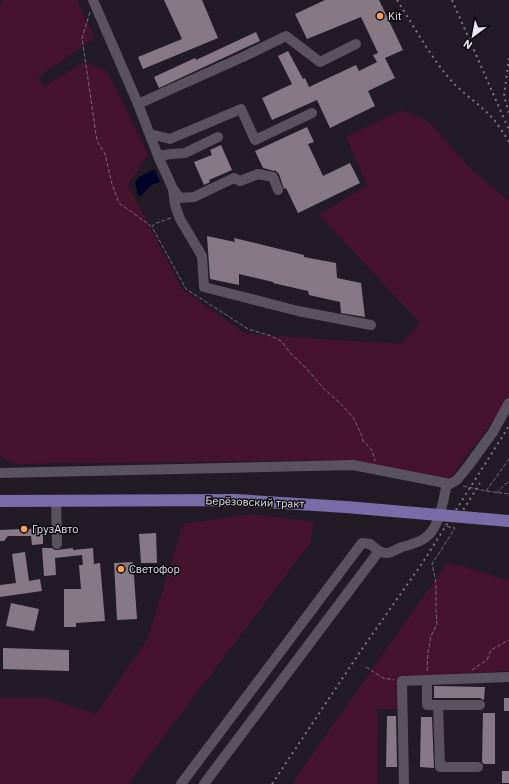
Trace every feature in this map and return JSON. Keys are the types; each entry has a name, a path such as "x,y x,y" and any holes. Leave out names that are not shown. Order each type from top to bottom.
{"main road":[{"name":"Берёзовский тракт","path":"0,501 236,500 346,507 504,521"}],"street":[{"path":"95,4 138,104 158,156 173,189 180,198 194,197 234,178 240,181 258,174 273,178 278,190"},
{"path":"138,104 286,36 320,62 356,44"},
{"path":"150,134 170,139 240,109 255,140 312,113"},
{"path":"158,156 185,153 218,137"},
{"path":"173,189 175,205 180,219 202,256 204,287 298,311 371,325"},
{"path":"0,473 353,465 450,483 457,480 469,465 493,432 509,403"},
{"path":"181,784 362,543 370,544 379,551 389,553 416,543 426,537 436,525 450,483"},
{"path":"56,500 57,544"},
{"path":"204,784 379,551"},
{"path":"404,784 402,681 509,677"},
{"path":"426,680 427,705 480,705"},
{"path":"438,705 440,767 478,767"}],"path":[{"path":"95,4 90,11 82,38 97,141 105,154 112,184 119,203 152,227 186,289 248,329 271,336 281,341 323,388 340,402 353,417 363,441 372,450 375,460 381,470"},
{"path":"152,227 154,224 179,215"},
{"path":"486,492 509,458"},
{"path":"496,493 509,481"},
{"path":"450,483 486,492 509,494"},
{"path":"426,680 431,636 437,624 436,583 432,564 455,528 436,525"},
{"path":"459,679 487,660 491,650 509,640"},
{"path":"366,667 383,678 402,681"}],"shaded area":[{"path":"3,0 77,0 95,38 38,77 43,87 84,62 107,71 148,154 128,185 182,289 246,334 400,344 420,323 319,215 367,185 346,137 402,110 429,122 474,172 509,201 509,397 503,408 447,482 354,460 16,464 0,456 0,6"},
{"path":"252,514 313,522 311,542 128,784 0,784 0,698 48,698 96,714 148,638 183,524"},
{"path":"447,563 462,566 505,580 509,579 509,671 398,677 398,709 378,709 377,784 293,784 297,776"}],"water":[{"path":"155,169 160,182 151,185 141,196 139,196 135,182 139,177"}],"building":[{"path":"164,0 202,0 218,38 143,69 138,57 182,39"},
{"path":"325,0 379,0 403,50 385,58 395,78 368,91 375,106 330,128 317,100 272,120 262,98 292,84 278,56 288,51 309,87 356,65 359,71 377,62 373,55 378,53 361,17 307,39 295,14"},
{"path":"256,32 260,41 159,88 154,77 195,58 196,60"},
{"path":"307,127 314,142 308,144 323,176 350,163 360,183 298,213 286,188 284,189 279,174 275,170 263,168 255,151"},
{"path":"221,145 232,170 209,180 210,182 204,185 194,162 212,155 210,150"},
{"path":"207,236 235,242 234,238 304,255 304,257 336,263 337,278 361,283 365,317 341,313 340,302 309,295 308,291 273,282 239,274 239,285 210,279"},
{"path":"24,526 28,529 36,528 36,532 43,532 43,544 32,545 31,536 8,536 4,541 0,541 0,530 22,529"},
{"path":"156,533 157,563 141,563 139,534"},
{"path":"42,548 52,548 57,550 73,548 73,550 93,548 94,564 100,563 105,621 76,623 76,627 64,627 64,589 81,589 79,565 83,565 82,555 55,558 56,575 44,576"},
{"path":"25,552 29,581 40,579 42,591 0,597 0,585 16,583 12,554"},
{"path":"133,562 137,619 117,620 114,563"},
{"path":"11,603 39,609 34,631 6,626"},
{"path":"3,648 69,650 69,671 3,669"},
{"path":"434,686 485,687 484,700 480,698 434,698"},
{"path":"504,698 509,698 509,711 504,711"},
{"path":"483,713 495,713 495,764 484,764 482,762"},
{"path":"387,716 396,716 397,767 386,767"},
{"path":"421,717 432,717 434,768 420,767"},
{"path":"502,771 509,771 509,783 502,783"}],"railway":[{"path":"397,0 428,49 448,77 459,89 490,115 509,142"},
{"path":"452,0 509,130"},
{"path":"509,58 504,96 509,113"},
{"path":"272,784 362,649 423,562 509,426"},
{"path":"457,520 480,483"}],"place":[{"name":"Kit","path":"380,16"},
{"name":"ГрузАвто","path":"24,529"},
{"name":"Светофор","path":"121,569"}]}
